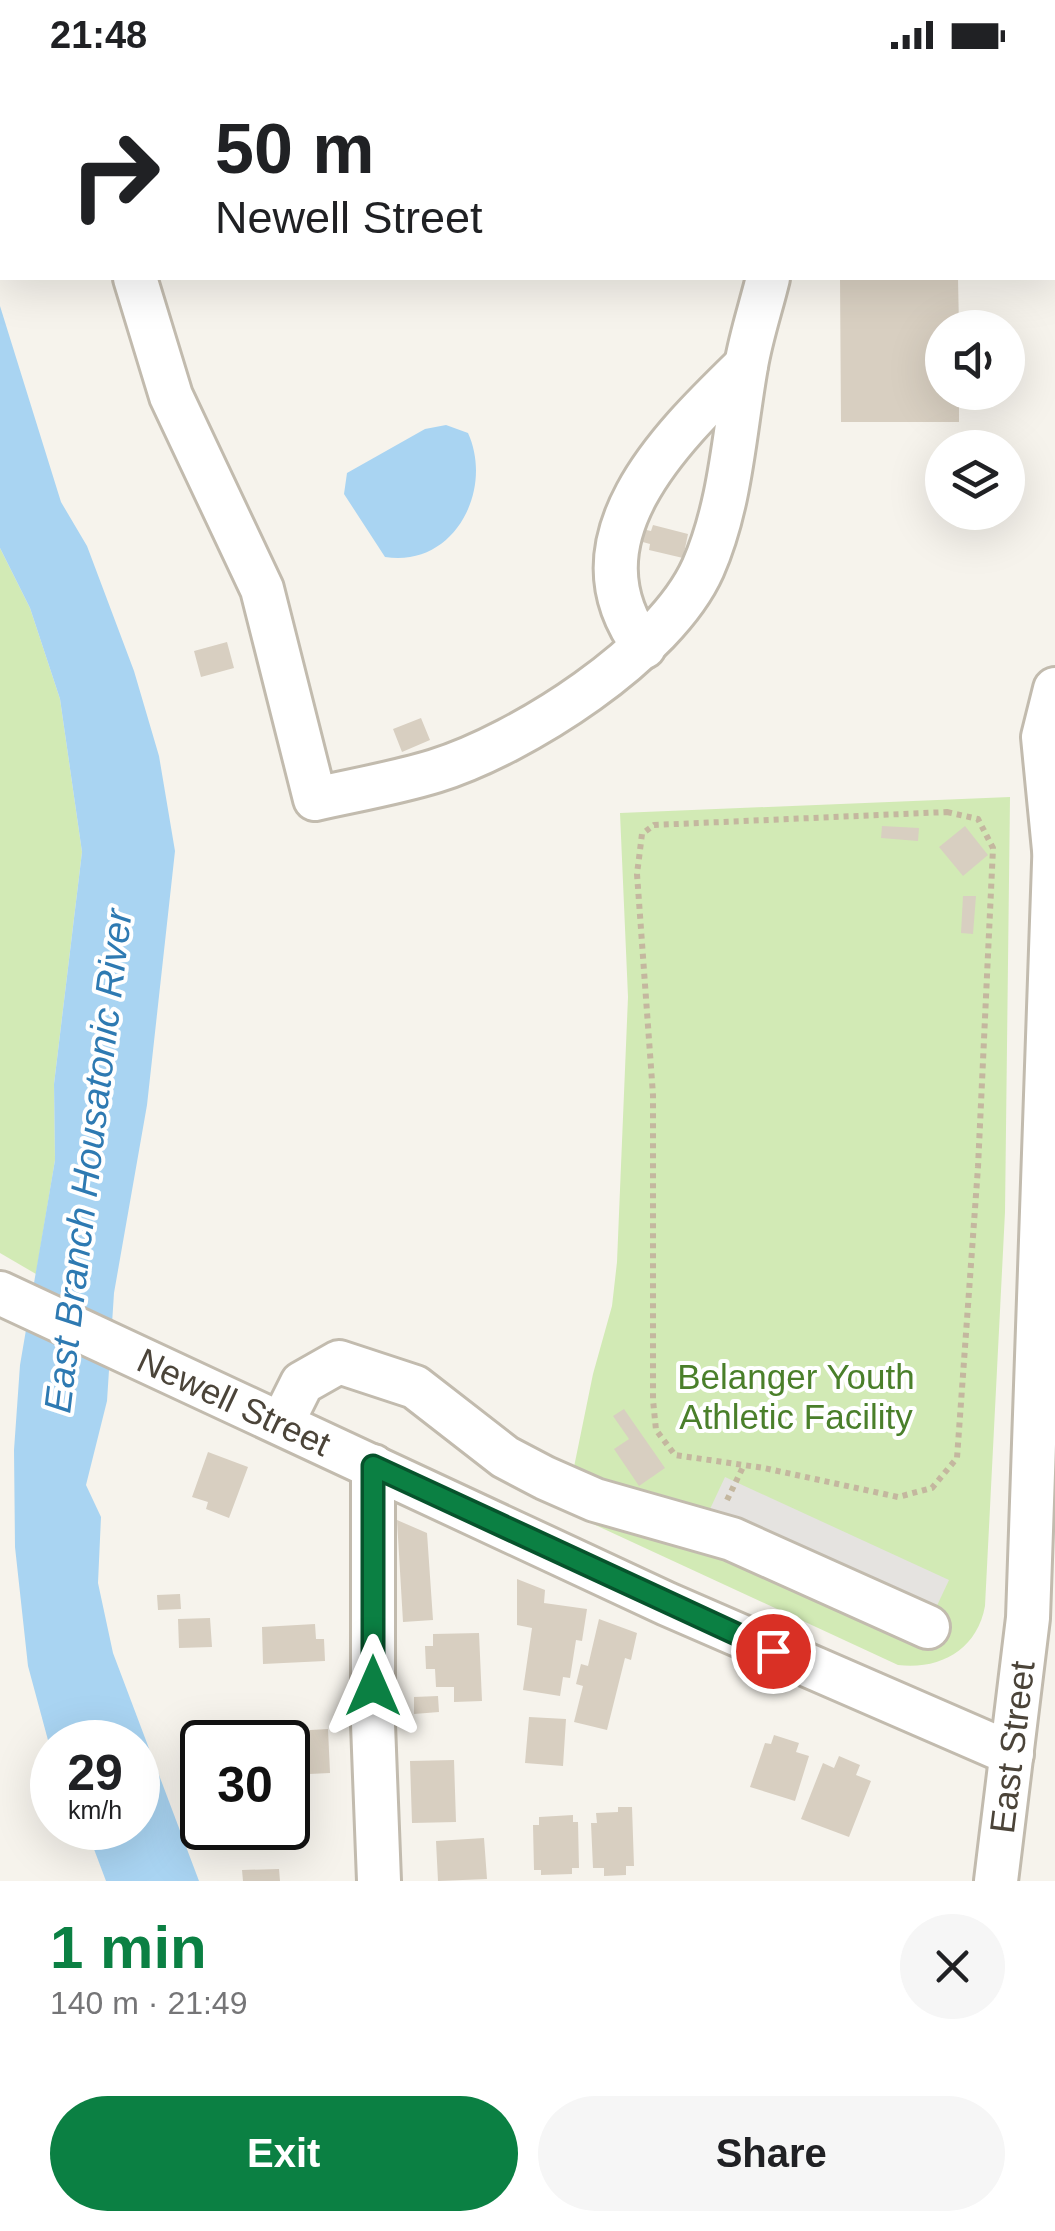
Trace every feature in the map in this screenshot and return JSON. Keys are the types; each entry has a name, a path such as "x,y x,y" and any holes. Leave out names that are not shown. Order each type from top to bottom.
{"street":[{"path":"136,280 171,396 267,603 315,799 436,771 499,744 605,680 644,646 685,601 712,545 729,479 746,365 767,280"},
{"path":"644,646 622,612 616,587 617,549 626,514 650,469 676,436 746,365"},
{"path":"1054,850 1044,737 1055,689"},
{"name":"East Street","path":"996,1881 1028,1618 1055,834"},
{"name":"Newell Street","path":"4,1295 667,1604 1012,1754"},
{"path":"282,1423 302,1383 339,1362 415,1388 505,1458 546,1478 595,1500 732,1540 928,1628"},
{"path":"373,1466 373,1724 379,1881"}],"path":[{"path":"947,812 978,819 993,848 978,1167 957,1458 932,1488 898,1497 764,1468 675,1456 656,1430 653,1400 654,1095 637,874 642,834 654,825 947,812"}],"green space":[{"path":"0,548 30,608 60,699 82,852 54,1084 55,1160 36,1274 0,1253"},
{"name":"Belanger Youth Athletic Facility","path":"1010,797 1005,1212 985,1606 974,1634 954,1654 928,1664 898,1665 565,1511 593,1374 612,1306 617,1262 628,997 620,813"}],"shaded area":[{"path":"725,1477 949,1580 934,1612 710,1509"}],"water":[{"name":"East Branch Housatonic River","path":"0,306 61,502 87,546 134,671 159,756 175,851 147,1105 114,1293 107,1401 86,1485 101,1517 98,1583 113,1653 138,1720 43,1720 28,1666 15,1547 14,1450 20,1365 55,1160 54,1084 82,852 60,699 30,608 0,548"},
{"path":"446,425 468,433 475,455 476,478 462,520 448,538 431,550 409,557 385,557 344,494 347,473 425,429"},
{"path":"160,1778 180,1831 180,1850 187,1850 199,1881 106,1881 94,1850 160,1850"}],"building":[{"path":"840,280 958,280 959,310 925,310 925,410 959,410 959,422 841,422"},
{"path":"653,525 688,534 683,558 649,550 650,544 639,541 642,529 651,531"},
{"path":"227,642 234,668 201,677 194,651"},
{"path":"421,718 430,740 402,752 393,729"},
{"path":"882,826 919,828 918,841 881,838"},
{"path":"965,826 988,855 963,876 939,847"},
{"path":"963,896 976,896 973,934 961,933"},
{"path":"624,1409 665,1468 639,1486 614,1449 629,1439 613,1416"},
{"path":"208,1452 248,1467 229,1518 206,1509 208,1502 192,1497"},
{"path":"397,1520 427,1533 433,1620 403,1622"},
{"path":"517,1579 545,1590 544,1603 587,1609 582,1641 576,1640 570,1678 563,1677 560,1696 523,1690 532,1628 517,1625"},
{"path":"180,1594 181,1609 158,1610 157,1595"},
{"path":"210,1618 212,1647 179,1648 178,1619"},
{"path":"599,1619 637,1633 631,1660 625,1658 607,1730 574,1722 583,1686 576,1684 581,1664 588,1666"},
{"path":"315,1624 316,1639 324,1639 325,1661 263,1664 262,1627"},
{"path":"479,1633 482,1701 454,1702 454,1687 436,1687 435,1669 426,1669 425,1646 433,1646 433,1634"},
{"path":"438,1696 439,1712 414,1714 414,1697"},
{"path":"529,1717 566,1719 563,1766 525,1763"},
{"path":"328,1729 330,1773 310,1774 310,1730"},
{"path":"774,1735 799,1743 796,1752 809,1756 795,1801 750,1787 765,1743 771,1744"},
{"path":"839,1756 860,1765 856,1775 871,1781 849,1837 801,1819 823,1763 834,1768"},
{"path":"454,1760 456,1822 412,1823 410,1761"},
{"path":"618,1807 632,1807 634,1866 626,1866 626,1875 604,1876 604,1868 593,1868 591,1823 597,1823 596,1813 618,1812"},
{"path":"573,1815 573,1822 578,1822 579,1868 572,1868 572,1874 541,1875 541,1870 534,1870 533,1825 539,1825 539,1817"},
{"path":"484,1838 487,1879 438,1881 436,1841"},
{"path":"279,1869 280,1881 243,1881 242,1870"}],"route":[{"path":"373,1686 373,1466 773,1651"}]}
